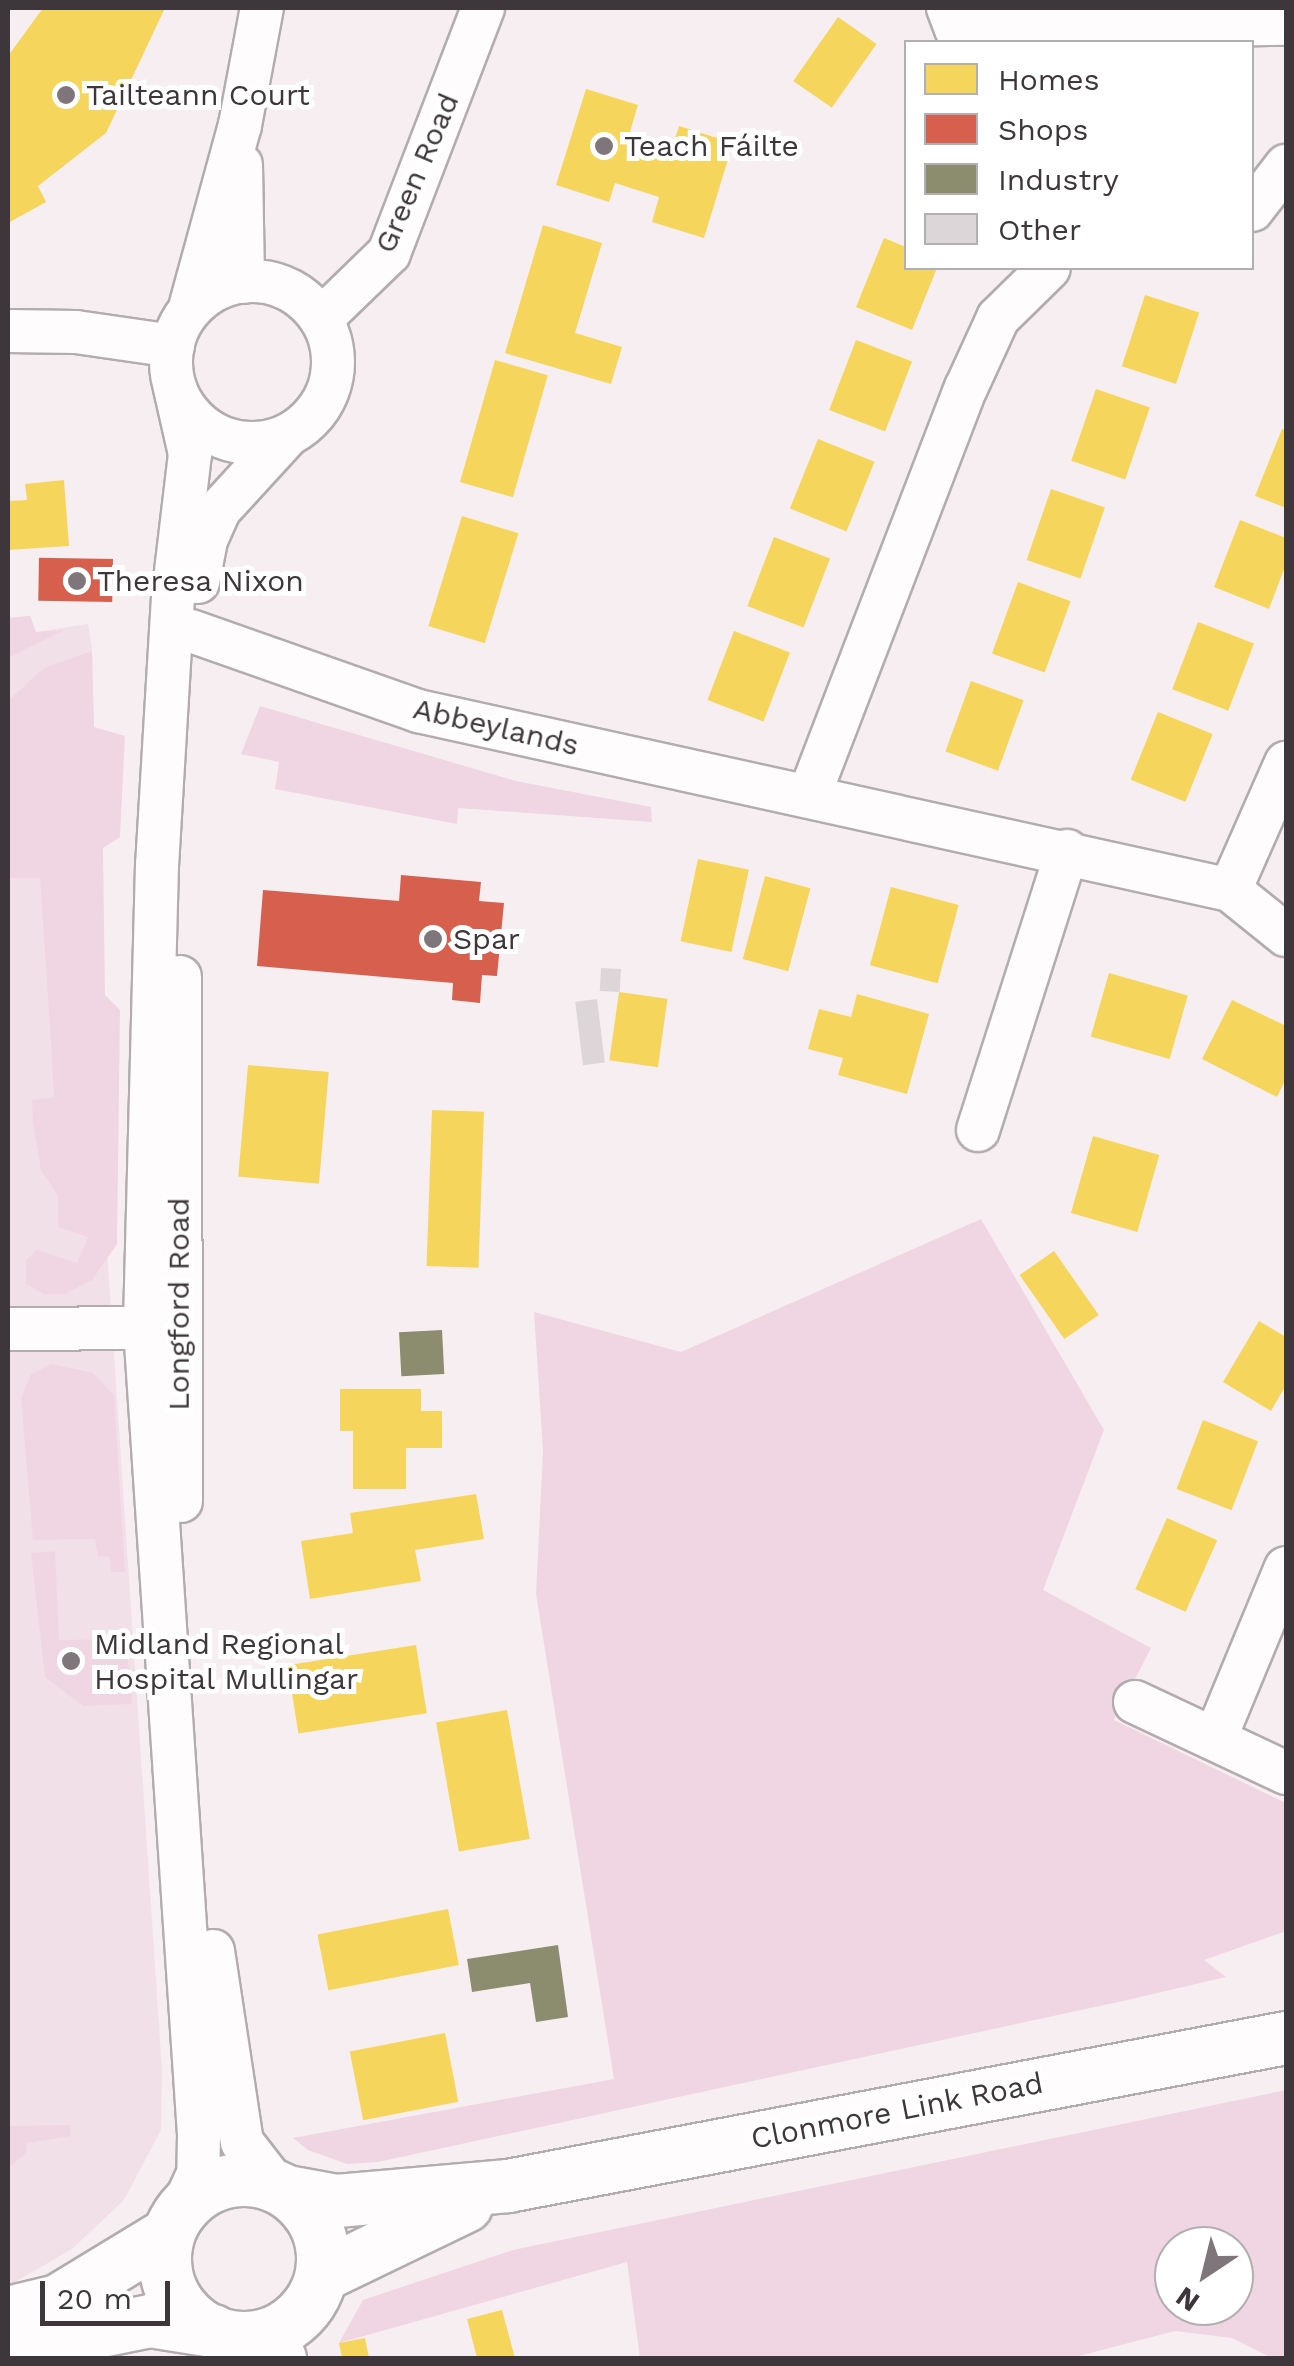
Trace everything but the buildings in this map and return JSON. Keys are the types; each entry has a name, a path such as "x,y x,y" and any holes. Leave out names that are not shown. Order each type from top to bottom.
{"main road":[{"name":"Clonmore Link Road","path":"282,2189 337,2201 508,2186 1286,2038"},
{"path":"8,2313 58,2302 174,2224 220,2184 282,2189 318,2228 323,2275 280,2346 150,2321 8,2350"},
{"name":"Clonmore Link Road","path":"323,2275 508,2186"},
{"path":"174,2224 164,2256 172,2292 212,2331"}],"street":[{"path":"174,2224 198,2174 199,2145 146,1333 154,946 173,597 190,454 175,388 173,346 191,304 240,125 262,8"},
{"name":"Green Road","path":"321,319 390,253 483,8"},
{"path":"948,8 956,29 1220,16 1286,24"},
{"path":"240,125 243,282"},
{"path":"1254,207 1286,166"},
{"path":"809,796 974,371 998,318 1047,270"},
{"path":"175,388 201,426 220,437 253,443 286,437 306,424 330,386 334,363 321,319 283,288 243,282 191,304"},
{"path":"8,331 76,332 173,346"},
{"name":"Longford Road","path":"282,2189 242,2142 207,1888 183,1574 178,1183 191,631 206,540 220,509 286,437"},
{"name":"Abbeylands","path":"191,631 418,712 1230,890 1286,935"},
{"path":"1230,890 1286,762"},
{"path":"154,946 166,833 184,816"},
{"path":"978,1130 1066,852"},
{"path":"8,1330 146,1333 165,1325 178,1183"},
{"path":"1214,1739 1286,1568"},
{"path":"1135,1702 1286,1772"}],"shaded area":[{"name":"Midland Regional Hospital Mullingar","path":"30,616 36,632 88,624 92,651 107,1251 162,2070 161,2130 124,2200 72,2249 8,2286 8,618"},
{"path":"30,616 36,632 65,630 8,658 8,618"},
{"path":"92,651 94,727 125,736 120,837 103,848 105,995 120,1010 117,1244 92,1280 65,1294 44,1294 26,1284 26,1260 37,1250 77,1263 88,1237 58,1227 58,1196 41,1170 33,1123 32,1100 54,1097 51,1043 40,878 10,878 8,701 44,668"},
{"path":"260,706 516,781 651,807 652,822 458,808 457,824 275,789 279,762 241,754"},
{"path":"981,1219 1104,1430 1043,1590 1151,1648 1114,1720 1286,1803 1286,1931 1204,1960 1226,1977 1123,2001 378,2162 347,2164 308,2150 293,2138 614,2079 536,1594 543,1451 534,1312 681,1352"},
{"path":"52,1364 93,1373 114,1395 125,1572 111,1572 110,1557 98,1556 95,1539 33,1540 21,1399 31,1374"},
{"path":"55,1551 59,1640 126,1639 132,1704 83,1706 45,1677 31,1553"},
{"path":"1286,2090 1286,2358 1272,2358 1232,2338 1175,2331 1071,2358 640,2358 627,2262 339,2343 363,2300 513,2250"},
{"path":"70,2125 71,2136 27,2143 26,2153 8,2168 8,2126"}],"place":[{"name":"Tailteann Court","path":"66,95"},
{"name":"Teach Fáilte","path":"604,146"},
{"name":"Theresa Nixon","path":"77,581"},
{"name":"Spar","path":"433,939"},
{"name":"Midland Regional Hospital Mullingar","path":"71,1661"}]}
